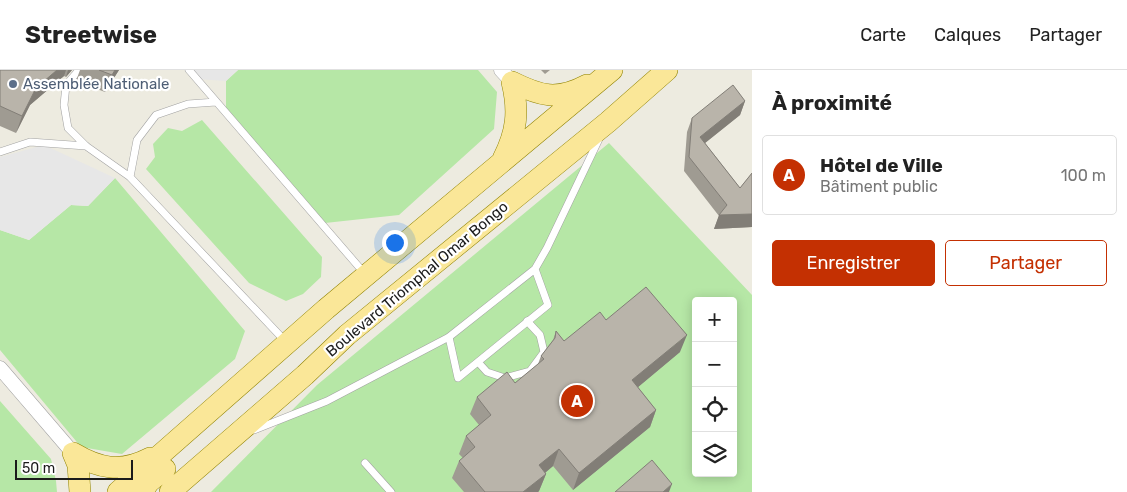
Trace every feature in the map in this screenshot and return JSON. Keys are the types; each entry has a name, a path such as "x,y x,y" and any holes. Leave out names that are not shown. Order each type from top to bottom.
{"main road":[{"name":"Boulevard Triomphal Omar Bongo","path":"170,492 305,375 347,335 608,122 666,70"},
{"path":"507,76 536,94 563,96 611,71"},
{"path":"118,492 326,309 500,166 611,71"},
{"path":"500,166 511,142 515,126 516,110 507,76"},
{"path":"326,309 347,335"},
{"path":"142,492 149,482 235,406 268,361"},
{"path":"73,453 101,466 128,467 141,463 166,450"},
{"path":"73,453 78,465 80,492"}],"street":[{"path":"0,368 73,453"}],"lane":[{"path":"78,70 66,85 64,105 68,128 86,146 130,177 288,343"},
{"path":"189,70 366,276"},
{"path":"130,177 137,140 156,115 188,104 216,102"},
{"path":"230,440 327,401 449,337 535,269 608,122"},
{"path":"0,152 30,142 86,146"},
{"path":"449,337 458,378 548,305 535,269"},
{"path":"478,362 487,372 504,378 530,371 544,352 540,335 527,321"},
{"path":"365,463 391,492"}],"green space":[{"path":"238,70 478,70 497,92 494,129 399,215 325,223 226,112 226,81"},
{"path":"202,120 322,257 321,277 303,294 286,301 249,283 146,169 155,157 153,144 168,128 182,131"},
{"path":"609,143 752,295 752,492 211,492 317,385"},
{"path":"115,178 245,331 235,359 122,454 81,447 0,350 0,230 29,240 71,205 88,206"},
{"path":"0,401 51,459 57,492 0,492"}],"shaded area":[{"path":"194,70 238,70 226,81 196,79"},
{"path":"44,145 115,178 88,206 71,205 29,240 0,230 0,157"}],"building":[{"path":"0,70 57,70 36,88 22,116 0,106"},
{"path":"99,70 115,70 112,75"},
{"path":"733,85 745,101 700,137 740,188 752,173 752,214 719,215 727,205 689,157 692,118"},
{"path":"646,287 687,335 632,380 656,410 579,473 559,449 539,465 546,474 523,492 485,492 459,461 475,447 466,436 491,415 477,397 507,372 515,383 544,359 541,356 555,338 556,331 564,341 600,312 606,320"},
{"path":"652,460 672,484 663,492 615,492"}],"place":[{"name":"Assemblée Nationale","path":"13,84"},
{"name":"Hôtel de Ville","path":"577,401"}]}
